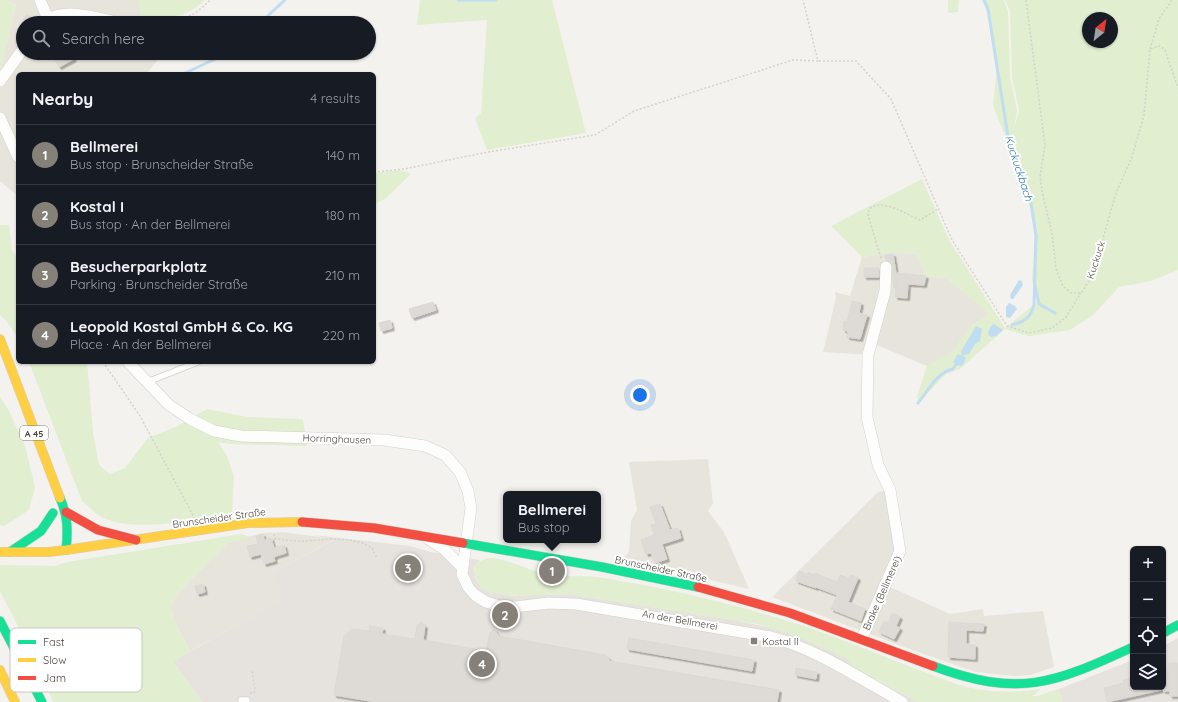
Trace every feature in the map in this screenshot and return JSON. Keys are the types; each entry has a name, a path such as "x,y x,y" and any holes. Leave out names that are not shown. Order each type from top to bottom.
{"main road":[{"name":"A 45","path":"0,339 2,353 52,481 66,512 66,550"},
{"name":"A 45","path":"52,481 53,513 57,532 66,550"},
{"path":"66,512 98,530 136,540"},
{"path":"10,552 41,531 53,513"},
{"name":"Brunscheider Straße","path":"0,552 66,550 270,521 328,522 423,535 652,577 711,591 772,606 974,680 1014,686 1052,680 1130,648"},
{"path":"0,621 10,640"},
{"path":"1166,631 1178,625"},
{"path":"0,670 10,691"},
{"path":"10,692 15,702"},
{"path":"37,692 42,702"}],"street":[{"path":"40,0 45,16"},
{"path":"60,16 65,14 89,16"},
{"path":"0,81 16,59"},
{"path":"0,118 16,152"},
{"name":"Brake (Bellmerei)","path":"862,638 900,551 890,490 878,466 867,417 868,355 885,291 886,267"},
{"name":"Horringhausen","path":"130,364 169,405 190,419 214,431 241,436 392,441 425,446 445,455 460,472 468,491 471,508 466,544"},
{"path":"423,535 445,550 463,568"},
{"name":"An der Bellmerei","path":"466,544 462,574 468,587 475,595 495,605 512,608 548,603 576,604 763,635 788,642 844,667 902,702"}],"lane":[{"path":"147,382 193,364"},
{"path":"241,700 248,700"}],"path":[{"path":"191,16 198,12 210,0"},
{"path":"803,0 818,61"},
{"path":"1026,0 1045,145 1040,177 1052,233 1056,268 1063,286 1071,293 1081,293"},
{"name":"Kuckuck","path":"376,172 404,169 488,152 595,135 634,111 793,60 856,61 891,99 952,240 1007,326 1029,333 1052,328 1066,317 1092,277 1116,193 1132,157 1144,114 1150,49 1159,19 1172,0"},
{"path":"1150,49 1160,46 1166,50 1178,88"},
{"path":"886,267 879,254 868,215 869,209 877,205 888,206 920,220 938,209"},
{"path":"104,364 140,416 201,531"},
{"path":"270,521 275,539 302,542 345,539 370,546 378,558"},
{"path":"241,700 247,693 254,693 252,670"}],"shaded area":[{"path":"6,0 138,0 141,16 16,16 16,60 158,60 148,72 16,72 16,194 0,181 0,73 16,5"},
{"path":"892,252 917,254 926,276 946,278 985,309 988,316 972,325 951,354 927,366 872,343 871,355 823,352 836,298 835,292 850,296 862,257"},
{"path":"708,459 713,503 708,511 724,532 749,589 656,567 624,557 629,552 631,521 637,510 629,462"},
{"path":"892,489 903,553 888,586 950,614 983,609 984,616 1043,611 1054,667 1030,675 1014,676 976,672 912,650 772,597 878,492"},
{"path":"283,532 335,539 274,572 283,600 190,651 178,628 170,607 180,591 229,542 263,533"},
{"path":"313,535 410,546 431,552 480,560 474,567 475,577 481,587 492,594 493,592 512,596 569,594 734,620 776,629 814,642 851,660 848,665 918,702 202,702 173,661 282,600 274,572 334,540"},
{"path":"370,546 434,561 440,569 439,578 433,583 423,581 424,590 407,592 381,585 373,554 374,550"},
{"path":"337,547 367,551 378,597 359,602 358,600 344,601 295,621 283,600 286,592 283,574"},
{"path":"1178,638 1178,702 1062,702 1059,689 1130,661 1130,690 1166,690 1166,644"}],"green space":[{"path":"0,0 6,0 16,5 0,73"},
{"path":"138,0 204,0 184,14 175,16 140,16"},
{"path":"420,0 552,0 586,133 487,150 475,118 481,113 487,20 417,25"},
{"path":"948,0 959,0 958,12 948,13"},
{"path":"982,0 1004,0 1008,11 1010,77 1017,110 1014,129 1019,110 1012,78 1010,11 1005,0 1178,0 1178,270 1151,281 1119,287 1093,315 1070,330 1029,336 1005,329 960,369 946,374 918,403 917,397 927,366 951,353 972,325 988,316 985,310 946,278 926,276 917,254 892,252 862,257 831,226 922,179 949,240 1005,328 1037,302 1032,280 1035,236 1028,196 993,105 997,67 988,15"},
{"path":"400,170 411,174 385,199 376,203 376,173"},
{"path":"0,225 9,225 12,250 16,256 16,335 8,323 0,315"},
{"path":"30,364 87,364 93,433 99,465 110,474 125,468 148,438 176,427 207,409 247,417 303,419 307,446 230,444 218,442 227,456 234,477 232,514 164,524 127,524 111,521 98,515 82,501"},
{"path":"0,397 9,411 25,446 35,487 29,510 4,526 0,525"},
{"path":"242,534 250,537 229,543 180,591 170,607 178,628 190,651 174,662 202,702 53,702 49,692 142,692 142,628 19,628 0,591 0,565 56,566 67,562"},
{"path":"488,558 505,561 547,575 603,578 658,588 730,605 801,625 959,685 980,690 1000,692 1041,689 1033,696 1038,696 1059,689 1062,702 918,702 848,665 850,660 794,635 757,624 569,594 512,596 493,592 492,594 481,587 474,573 476,563"}],"water":[{"path":"1019,280 1022,281 1023,285 1013,299 1011,299 1010,295"},
{"path":"1009,303 1017,309 1010,318 1006,317 1006,307"},
{"path":"994,324 1003,330 996,336 991,337 988,332"},
{"path":"976,326 982,329 980,341 975,344 969,354 962,355 961,351"},
{"path":"958,354 966,358 963,365 960,366 953,362"}],"building":[{"path":"55,60 72,60 59,67"},
{"path":"893,254 896,273 926,276 924,285 908,284 907,298 895,297 897,282 894,288 892,264 886,260 885,256"},
{"path":"864,268 879,268 879,277 864,277"},
{"path":"852,301 861,303 859,313 867,315 860,339 847,337 848,331 843,330 844,321 847,322"},
{"path":"433,302 436,310 412,318 409,309"},
{"path":"390,320 392,328 381,331 379,323"},
{"path":"660,504 670,530 678,528 681,538 662,544 667,559 655,563 651,553 646,554 641,540 654,535 651,525 656,524 650,507"},
{"path":"263,534 264,540 271,538 274,548 284,545 286,553 276,556 274,558 275,561 264,564 261,554 250,557 247,546 258,544 256,536"},
{"path":"799,571 807,574 808,572 814,575 815,573 837,582 840,575 849,578 851,575 858,578 848,602 865,609 861,621 831,609 837,595 796,581"},
{"path":"203,584 205,592 197,594 195,586"},
{"path":"892,613 900,617 896,626 900,628 894,639 879,632 884,621 888,623"},
{"path":"421,622 425,626 423,640 486,651 490,633 494,629 499,636 605,655 609,658 609,661 779,690 777,702 376,702 334,695 344,636 353,629 369,631 370,626 383,628 382,634 415,639 417,625"},
{"path":"949,622 984,624 983,631 966,630 966,644 975,645 975,659 948,657"},
{"path":"629,638 754,660 752,671 627,649"},
{"path":"1169,663 1178,663 1178,696 1170,696 1170,691 1163,691 1166,690 1166,669 1169,669"},
{"path":"796,668 817,672 816,679 795,675"},
{"path":"1130,679 1130,690 1161,690 1107,702 1104,688 1124,683 1123,680"}],"waterway":[{"path":"268,16 285,0"},
{"path":"458,0 496,0"},
{"name":"Kuckuckbach","path":"984,0 988,9 1008,137 1030,196 1036,236 1033,309 1027,318 1012,325"},
{"path":"187,72 213,60"},
{"path":"1035,286 1039,304 1055,313"},
{"name":"Kuckuckbach","path":"918,403 937,378 953,369 962,356"}],"traffic: fast":[{"path":"60,498 65,511 67,524 66,550"},
{"path":"10,552 41,531 53,513"},
{"path":"463,543 602,567 698,587"},
{"path":"0,621 10,640"},
{"path":"1166,631 1178,625"},
{"path":"933,666 963,676 989,682 1013,684 1057,678 1105,660 1130,648"},
{"path":"37,692 42,702"}],"traffic: slow":[{"path":"0,339 60,498"},
{"path":"66,550 248,523 302,522"},
{"path":"0,552 48,552 66,550"},
{"path":"0,670 10,691"},
{"path":"10,692 15,702"}],"traffic: jam":[{"path":"66,512 98,530 136,540"},
{"path":"302,522 374,528 463,543"},
{"path":"698,587 790,613 933,666"}],"place":[{"name":"Besucherparkplatz","path":"408,568"},
{"name":"Bellmerei","path":"552,571"},
{"name":"Kostal I","path":"505,615"},
{"name":"Kostal II","path":"754,641"},
{"name":"Leopold Kostal GmbH & Co. KG","path":"482,664"}]}
